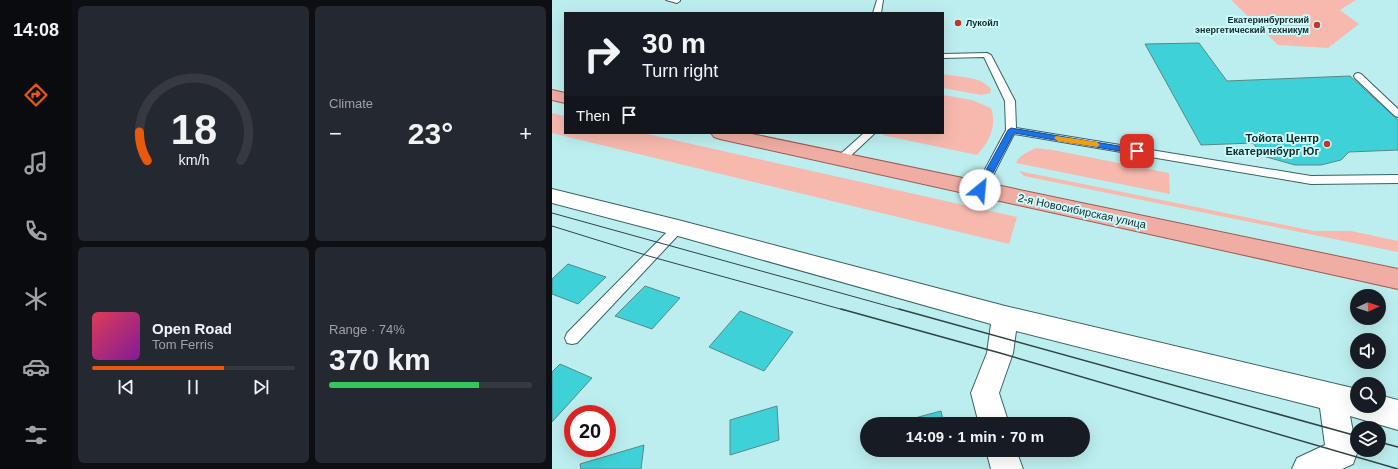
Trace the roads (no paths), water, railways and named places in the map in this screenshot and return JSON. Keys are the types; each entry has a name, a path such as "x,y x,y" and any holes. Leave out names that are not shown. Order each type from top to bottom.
{"main road":[{"path":"552,95 564,98"},
{"name":"2-я Новосибирская улица","path":"724,134 1398,279"}],"street":[{"path":"552,196 678,228 1005,317 1345,400 1342,454 1308,469"},
{"path":"992,417 985,394 1000,353 1005,317"},
{"path":"1386,412 1398,415"},
{"path":"1003,457 1006,469"}],"lane":[{"path":"669,0 677,1"},
{"path":"878,12 880,0"},
{"path":"944,56 987,55 1010,101 1011,130 980,190"},
{"path":"1358,76 1398,114"},
{"path":"1011,130 1310,180 1398,180"},
{"path":"840,160 869,134"},
{"path":"572,338 678,228"}],"tram line":[{"path":"552,213 902,310"},
{"path":"552,226 652,257 844,310"},
{"path":"841,309 1000,353 1398,469"},
{"path":"899,309 1350,434"},
{"path":"1386,444 1398,447"}],"place":[{"name":"Лукойл","path":"958,23"},
{"name":"Екатеринбургский энергетический техникум","path":"1317,25"},
{"name":"Тойота Центр Екатеринбург Юг","path":"1327,144"}]}
